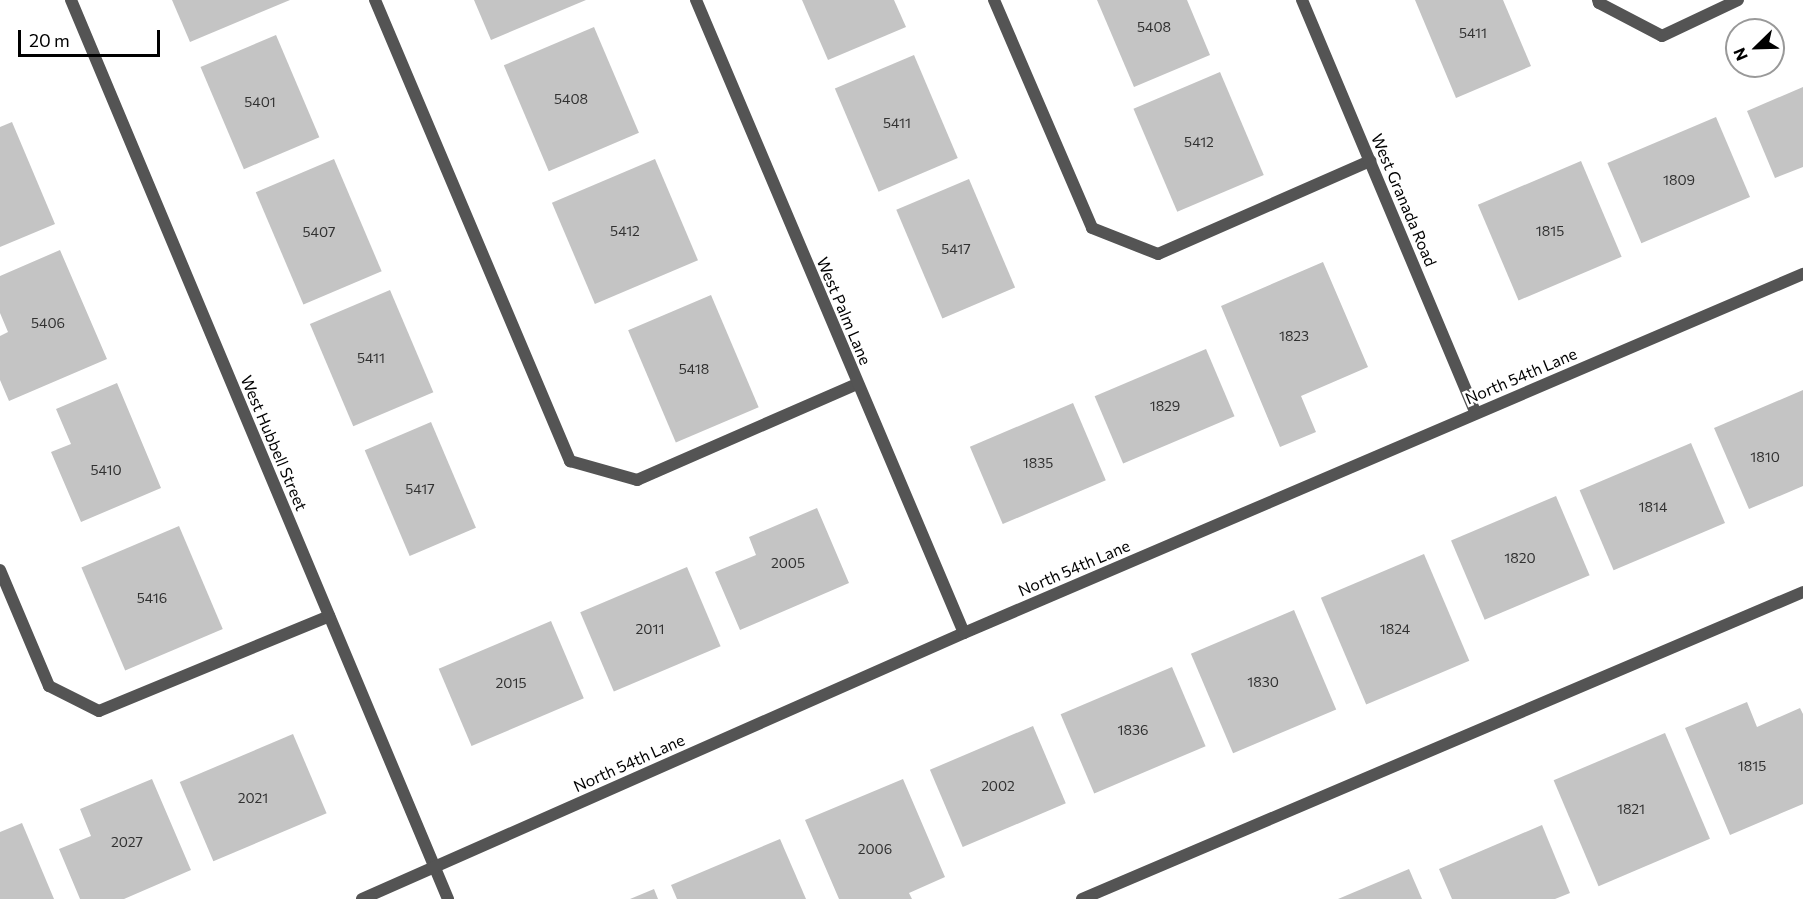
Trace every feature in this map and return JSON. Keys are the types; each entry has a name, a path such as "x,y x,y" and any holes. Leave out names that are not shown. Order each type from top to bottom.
{"street":[{"name":"West Hubbell Street","path":"71,0 448,899"},
{"path":"375,0 570,461 637,480 857,384"},
{"name":"West Palm Lane","path":"696,0 964,633"},
{"path":"994,0 1092,228 1158,254 1370,161"},
{"name":"West Granada Road","path":"1302,0 1476,413"},
{"path":"1598,0 1599,3 1662,36 1738,0"},
{"name":"North 54th Lane","path":"362,899 964,633 1803,274"},
{"path":"0,570 49,686 99,711 329,616"},
{"path":"1082,899 1803,592"}],"building":[{"path":"172,0 290,0 190,42"},
{"path":"474,0 586,0 491,40"},
{"path":"802,0 894,0 906,27 828,60"},
{"path":"1097,0 1187,0 1210,55 1134,87"},
{"path":"1415,0 1503,0 1531,66 1456,98"},
{"path":"594,27 639,133 549,171 504,65"},
{"path":"276,35 319,137 244,169 201,67"},
{"path":"914,55 958,158 879,192 835,89"},
{"path":"1220,72 1264,175 1177,212 1133,109"},
{"path":"1803,87 1803,167 1775,178 1747,111"},
{"path":"1716,117 1750,197 1641,243 1607,163"},
{"path":"12,122 55,224 0,247 0,127"},
{"path":"334,159 382,271 303,305 256,192"},
{"path":"655,159 698,260 595,304 552,203"},
{"path":"1581,161 1622,257 1519,300 1478,205"},
{"path":"969,179 1015,288 942,318 896,210"},
{"path":"60,250 107,359 9,401 0,380 0,336 8,332 0,313 0,276"},
{"path":"1323,262 1368,367 1301,396 1316,432 1280,447 1221,306"},
{"path":"390,290 433,392 353,426 310,324"},
{"path":"711,295 759,407 676,442 628,330"},
{"path":"1206,349 1235,416 1123,463 1095,396"},
{"path":"117,383 161,488 81,522 51,452 71,444 56,409"},
{"path":"1803,390 1803,486 1749,509 1714,428"},
{"path":"1073,403 1106,480 1003,524 970,447"},
{"path":"431,422 476,528 410,556 365,450"},
{"path":"1691,443 1725,523 1614,570 1580,490"},
{"path":"1556,496 1590,575 1485,620 1451,541"},
{"path":"817,508 849,583 740,630 715,572 756,555 749,537"},
{"path":"179,526 223,629 125,671 81,567"},
{"path":"1424,554 1469,661 1366,705 1321,598"},
{"path":"687,567 721,646 614,691 580,612"},
{"path":"1294,610 1336,709 1233,753 1191,654"},
{"path":"551,621 584,698 472,746 439,669"},
{"path":"1172,667 1206,746 1094,793 1061,714"},
{"path":"1747,702 1757,727 1800,708 1803,714 1803,804 1730,835 1685,728"},
{"path":"1033,726 1066,803 963,847 930,770"},
{"path":"1665,733 1710,839 1599,886 1554,780"},
{"path":"293,734 327,813 213,861 180,782"},
{"path":"152,779 191,870 124,899 80,899 59,849 91,836 80,809"},
{"path":"903,779 945,877 909,893 912,899 839,899 805,820"},
{"path":"22,823 54,899 0,899 0,832"},
{"path":"1542,825 1570,893 1555,899 1452,899 1439,869"},
{"path":"780,839 806,899 677,899 671,885"},
{"path":"1409,869 1422,899 1338,899"},
{"path":"654,889 658,899 630,899"}]}
